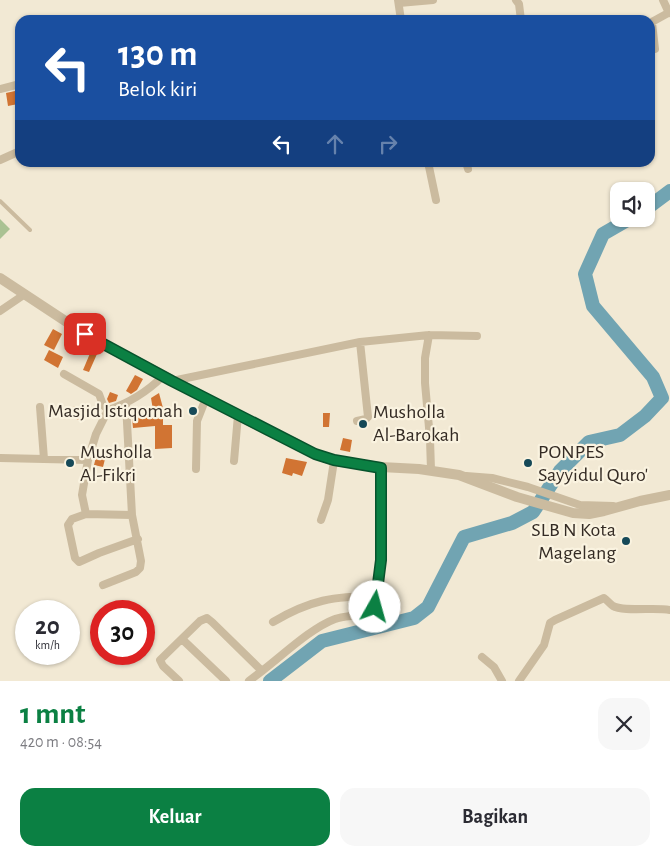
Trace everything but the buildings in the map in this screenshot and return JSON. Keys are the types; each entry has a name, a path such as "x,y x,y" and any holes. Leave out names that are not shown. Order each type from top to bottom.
{"street":[{"path":"400,15 399,1 433,0"},
{"path":"516,0 519,4 520,15"},
{"path":"655,21 669,13 663,0"},
{"path":"0,89 15,85"},
{"path":"0,160 15,153"},
{"path":"429,167 436,200"},
{"path":"0,278 85,334 167,379 315,454 334,460 381,468 431,470 492,478 528,487 564,505 573,513 589,514 670,496"},
{"path":"0,311 25,294"},
{"path":"86,514 82,495 88,460 96,434 108,410 126,404 167,379 360,342 430,336 478,336"},
{"path":"430,336 425,358 425,383 431,470"},
{"path":"357,421 366,420 368,417 360,342"},
{"path":"64,374 98,394 102,405 108,410"},
{"path":"196,469 197,420 206,398"},
{"path":"103,586 139,570 141,561 132,515 126,404"},
{"path":"40,407 44,459"},
{"path":"234,461 238,414"},
{"path":"0,458 88,460"},
{"path":"321,520 328,500 334,460"},
{"path":"249,681 322,625 337,618 370,613 375,607 381,560 381,468"},
{"path":"459,475 517,497 564,505"},
{"path":"132,515 86,514 72,519 68,525 76,561 84,561 99,553 138,539"},
{"path":"273,622 287,613 316,601 348,596 377,596"},
{"path":"519,681 544,645 550,623 555,620 604,598 614,607 670,610"},
{"path":"179,681 160,662 161,658 183,640 200,621 207,618 262,671"},
{"path":"183,640 226,681"},
{"path":"482,657 494,667 502,681"}],"lane":[{"path":"0,201 30,230"}],"green space":[{"path":"0,219 10,229 0,239"}],"waterway":[{"path":"655,202 670,191"},
{"path":"270,681 322,641 414,618 428,607 464,537 512,523 533,512 560,471 589,442 620,435 645,416 662,398 653,377 593,306 585,274 603,234 615,227"}],"place":[{"name":"Masjid Istiqomah","path":"193,411"},
{"name":"Musholla Al-Barokah","path":"363,424"},
{"name":"Musholla Al-Fikri","path":"70,463"},
{"name":"PONPES Sayyidul Quro'","path":"528,463"},
{"name":"SLB N Kota Magelang","path":"626,541"}],"route":[{"path":"85,334 315,454 334,460 381,468 381,560 375,607"}]}
